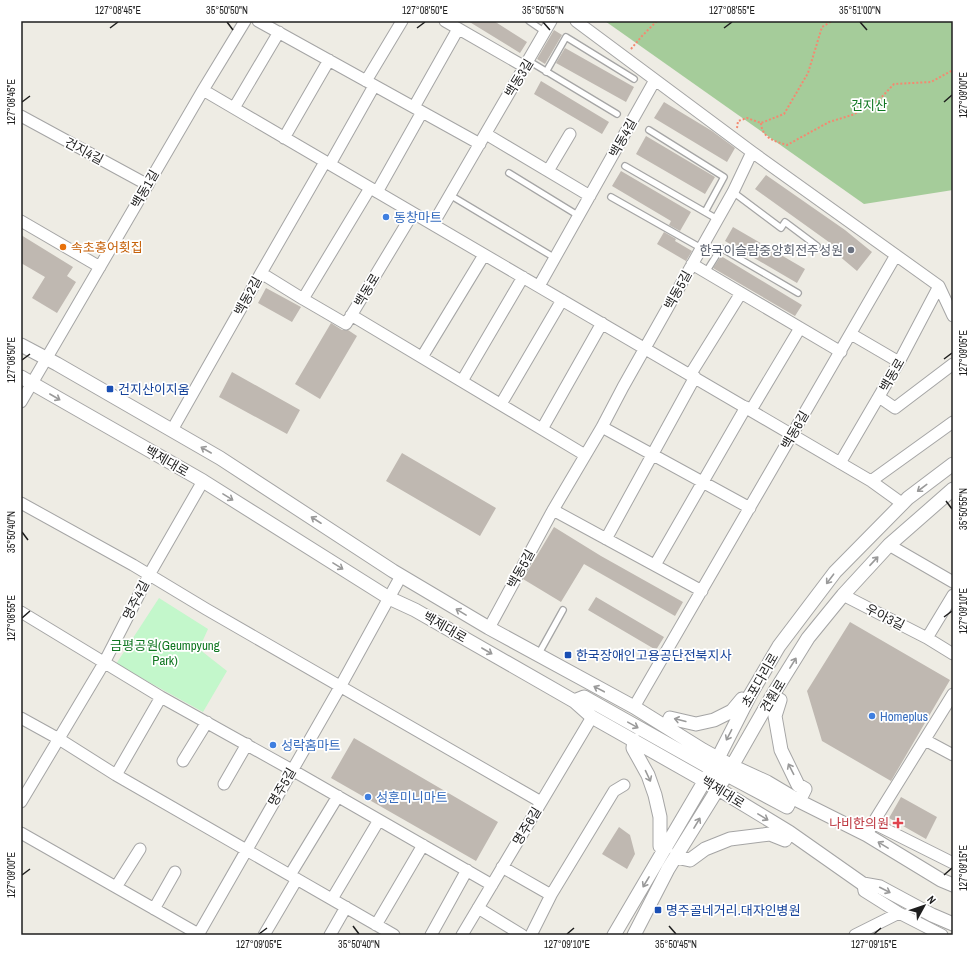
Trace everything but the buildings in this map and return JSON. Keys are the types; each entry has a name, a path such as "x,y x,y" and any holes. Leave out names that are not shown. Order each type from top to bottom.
{"street":[{"name":"백동1길","path":"21,402 26,380 47,359 203,90 245,21"},
{"path":"258,21 400,100 548,171 590,196"},
{"path":"327,163 402,21"},
{"path":"445,21 527,64"},
{"name":"백동3길","path":"433,224 551,21"},
{"path":"576,21 752,152 939,286 953,316"},
{"path":"303,299 373,190 418,109 458,29"},
{"path":"234,108 279,32"},
{"path":"284,138 328,60"},
{"name":"백동4길","path":"539,286 655,80"},
{"path":"203,90 840,462 871,481 903,504"},
{"name":"건지4길","path":"21,116 148,185"},
{"path":"548,171 570,134"},
{"name":"백동5길","path":"489,628 553,510 602,427 733,192 752,152"},
{"name":"백동2길","path":"172,430 261,273 327,163"},
{"name":"백동로","path":"261,273 346,324 413,213"},
{"path":"21,221 100,267"},
{"path":"422,357 484,254"},
{"name":"백동6길","path":"634,707 896,255"},
{"path":"692,264 841,352"},
{"path":"462,381 523,277"},
{"name":"백동로","path":"840,462 899,362 939,286"},
{"path":"606,539 652,455 692,376 741,292"},
{"path":"501,404 562,300"},
{"path":"351,315 585,455"},
{"path":"542,429 602,323"},
{"path":"655,565 703,482 800,328"},
{"path":"851,334 899,362"},
{"name":"백제대로","path":"21,345 220,458 401,576 489,628 634,707 666,727 715,763 729,770 767,782 796,799 867,835 953,886"},
{"path":"879,397 895,408 953,364"},
{"name":"백제대로","path":"26,380 203,481 389,598 415,610 574,701 592,717 634,740 789,832 863,884 880,887 953,924"},
{"path":"871,481 953,422"},
{"path":"602,427 750,508"},
{"name":"초포다리로","path":"614,935 715,763 749,697 779,646 835,572 908,498 953,464"},
{"name":"명주4길","path":"21,802 104,663 149,575 203,481"},
{"name":"견훤로","path":"634,935 668,869 808,638 843,595 889,545 953,489"},
{"path":"21,503 149,575 340,687 541,802"},
{"path":"553,510 702,591"},
{"path":"889,545 953,582"},
{"name":"명주5길","path":"198,935 340,687 401,576"},
{"name":"우아3길","path":"843,595 927,638 953,654"},
{"path":"927,638 953,595"},
{"path":"21,612 161,697 247,744 492,885"},
{"path":"867,835 953,694"},
{"path":"666,727 670,718 696,724 714,720 732,711 745,695 749,697"},
{"path":"772,696 780,700 775,716 781,750 798,785 805,789 796,799"},
{"path":"116,775 161,697"},
{"path":"574,701 584,697 715,763"},
{"name":"명주6길","path":"462,935 592,717"},
{"path":"21,718 59,739 116,775 394,935"},
{"path":"183,761 207,722"},
{"path":"634,740 633,748 648,775 655,795 660,817 660,846 666,848"},
{"path":"925,740 953,755"},
{"path":"224,784 247,744"},
{"path":"704,781 729,770"},
{"path":"531,935 551,895 614,791 624,785"},
{"path":"264,935 338,796"},
{"path":"332,899 379,820"},
{"path":"873,823 953,863"},
{"path":"676,857 690,860 705,849 730,839 770,834 785,840 789,832"},
{"path":"21,833 198,935"},
{"path":"376,925 423,845"},
{"path":"116,887 140,848"},
{"path":"502,867 551,895"},
{"path":"431,935 467,870"},
{"path":"154,909 175,872"},
{"name":"백제대로","path":"863,884 864,890 899,913 942,935"},
{"path":"330,935 346,907"},
{"path":"478,908 522,935"},
{"path":"855,935 899,913"}],"lane":[{"path":"529,21 545,32"},
{"path":"546,72 566,37 634,79"},
{"path":"527,64 546,72 617,114"},
{"path":"649,130 724,177 705,212"},
{"path":"625,166 717,219"},
{"path":"509,173 579,216"},
{"path":"733,192 781,228 785,222 817,246"},
{"path":"450,195 555,258"},
{"path":"611,197 701,248"},
{"path":"706,272 721,248 798,293"},
{"path":"538,655 563,610"}],"path":[{"path":"625,56 657,21"},
{"path":"736,139 738,121 747,118 761,123 784,114 808,73 822,27 832,21"},
{"path":"761,123 762,131 767,138 787,145 829,122 852,115 877,102 894,84 931,82 953,70"}],"green space":[{"name":"건지산","path":"605,21 953,21 953,190 864,204"},
{"name":"금평공원(Geumpyung Park)","path":"159,598 208,629 199,649 227,671 203,712 116,664"}],"place":[{"name":"동창마트","path":"386,217"},
{"name":"속초홍어횟집","path":"63,247"},
{"name":"한국이슬람중앙회전주성원","path":"851,250"},
{"name":"건지산이지움","path":"110,389"},
{"name":"한국장애인고용공단전북지사","path":"568,655"},
{"name":"Homeplus","path":"872,716"},
{"name":"성락홈마트","path":"273,745"},
{"name":"성훈미니마트","path":"368,797"},
{"name":"나비한의원","path":"898,823"},
{"name":"명주골네거리.대자인병원","path":"658,910"}]}
